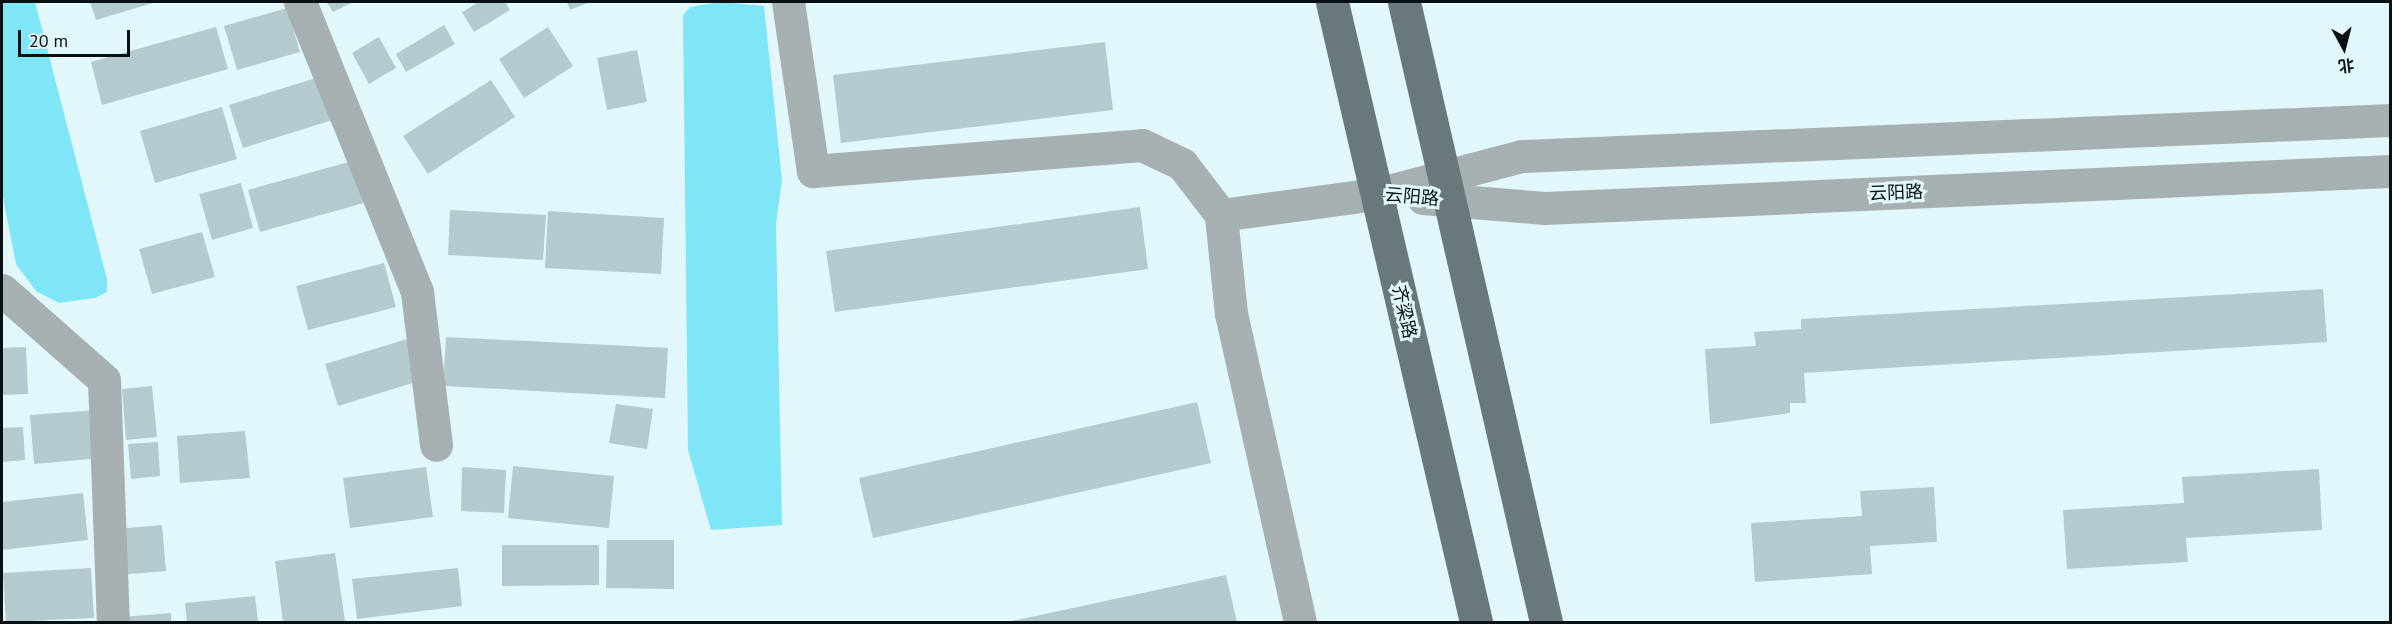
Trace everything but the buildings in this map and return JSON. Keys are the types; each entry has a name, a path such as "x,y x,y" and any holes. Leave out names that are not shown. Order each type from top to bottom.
{"main road":[{"name":"齐梁路","path":"1332,2 1476,622"},
{"path":"1404,2 1449,188 1546,622"}],"street":[{"path":"300,2 417,292 436,445"},
{"path":"788,2 813,171 1142,145 1182,164 1221,215 1231,314 1300,622"},
{"name":"云阳路","path":"1449,188 1522,156 2391,120"},
{"name":"云阳路","path":"1221,215 1377,194 1449,188 1545,208 2391,171"},
{"path":"2,290 104,380 114,622"}],"water":[{"path":"2,2 35,2 107,279 107,292 95,298 59,303 36,291 16,264 2,192"},
{"path":"720,2 764,6 782,180 776,224 782,525 711,530 688,450 683,15 690,7"}]}
